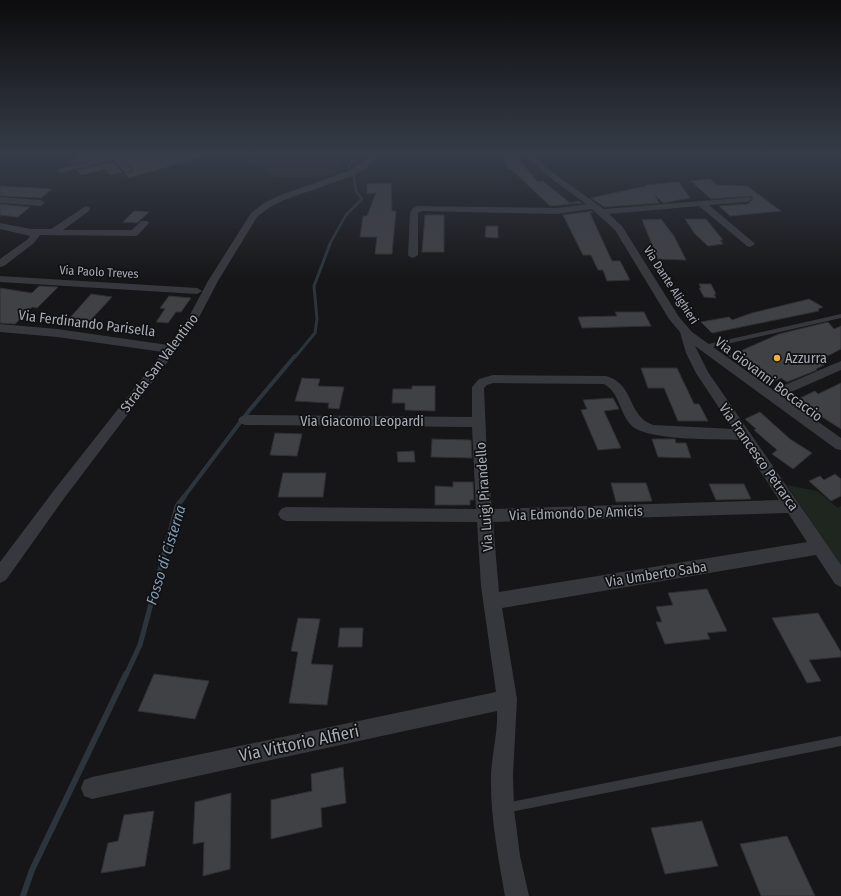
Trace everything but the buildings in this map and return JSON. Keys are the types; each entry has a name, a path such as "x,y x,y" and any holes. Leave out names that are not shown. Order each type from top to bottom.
{"street":[{"name":"Strada San Valentino","path":"0,575 60,492 194,319 213,281 254,215 267,205 285,197"},
{"name":"Via Dante Alighieri","path":"579,197 621,230 675,319 684,331 701,345 841,445"},
{"path":"413,255 414,213 420,208 551,211 748,199"},
{"path":"0,200 41,203"},
{"path":"701,203 750,244"},
{"path":"55,231 86,209"},
{"path":"0,226 31,232 55,231 135,233 144,223"},
{"path":"0,264 31,241 35,236 31,232"},
{"name":"Via Paolo Treves","path":"0,279 197,291"},
{"name":"Via Ferdinando Parisella","path":"0,328 57,333 171,349"},
{"name":"Via Francesco Petrarca","path":"684,331 700,369 742,435 793,506 841,579"},
{"name":"Via Giovanni Boccaccio","path":"701,345 718,363 841,454"},
{"path":"773,395 841,365"},
{"name":"Via Luigi Pirandello","path":"517,896 508,856 503,809 502,775 507,699 492,601 484,516 478,387 486,381 493,379 603,380 613,383 618,387 633,418 643,428 656,431 742,435"},
{"name":"Via Giacomo Leopardi","path":"245,420 479,422"},
{"name":"Via Edmondo De Amicis","path":"286,514 484,516 793,506"},
{"name":"Via Umberto Saba","path":"492,601 820,547"},
{"name":"Via Vittorio Alfieri","path":"92,788 507,699"}],"lane":[{"path":"701,345 841,316"},
{"path":"503,809 841,740"}],"shaded area":[{"path":"787,485 817,491 838,508 841,506 841,567"}],"waterway":[{"name":"Fosso di Cisterna","path":"329,245 346,215 362,199 360,197"},
{"name":"Fosso di Cisterna","path":"295,357 315,333 317,319 314,286 330,244"},
{"name":"Fosso di Cisterna","path":"183,498 248,412 295,356"},
{"name":"Fosso di Cisterna","path":"126,675 140,645 177,506 184,497"},
{"name":"Fosso di Cisterna","path":"23,896 32,870 126,674"}],"place":[{"name":"Azzurra","path":"777,358"}]}
